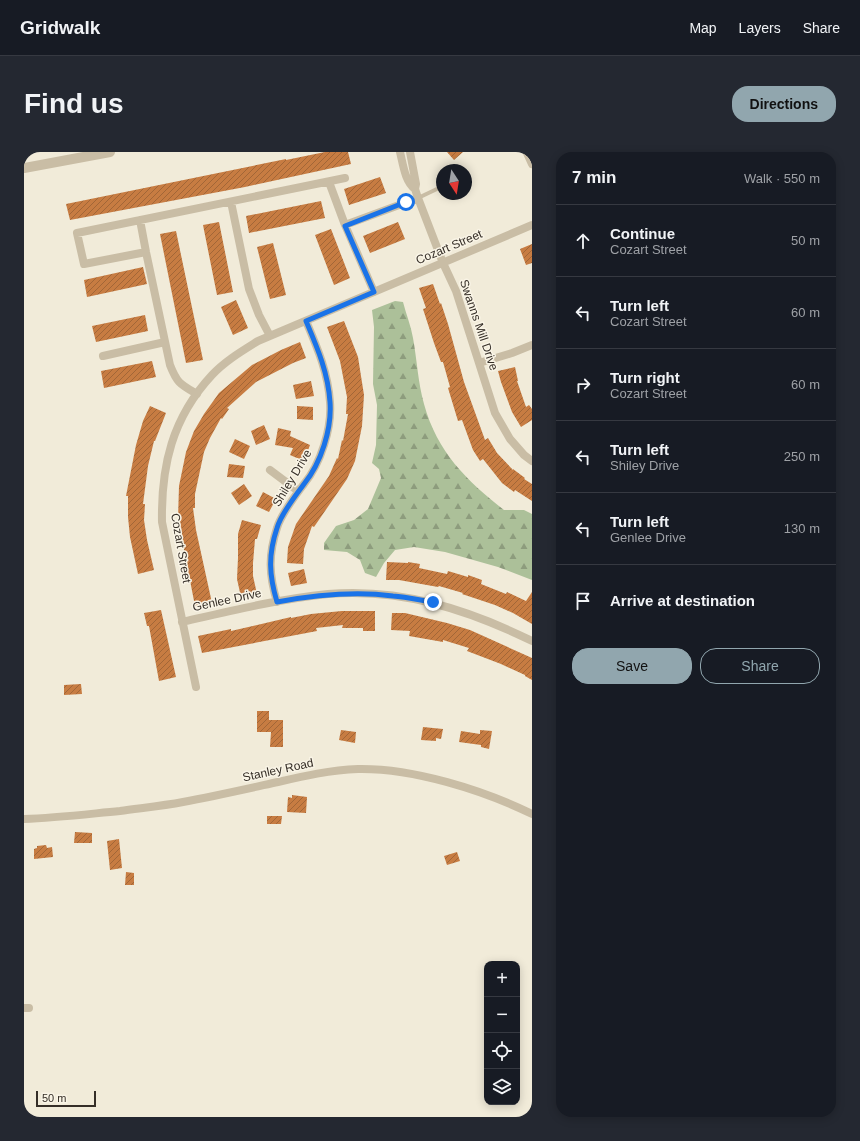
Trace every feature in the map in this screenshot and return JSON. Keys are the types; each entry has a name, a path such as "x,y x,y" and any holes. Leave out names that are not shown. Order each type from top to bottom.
{"street":[{"path":"24,168 110,152"},
{"name":"Swanns Mill Drive","path":"400,152 405,172 411,186 415,189"},
{"name":"Swanns Mill Drive","path":"410,152 416,184 415,189 443,263 456,291 494,413 510,439 524,455 532,461"},
{"path":"527,154 532,164"},
{"path":"146,252 84,264 76,233 345,178"},
{"path":"330,182 345,226 374,292"},
{"path":"345,226 418,198"},
{"path":"231,202 248,289 270,336"},
{"path":"140,220 170,365 181,385 197,394"},
{"name":"Cozart Street","path":"196,687 162,522 162,495 167,460 175,432 190,403 212,375 235,355 258,341 532,225"},
{"name":"Shiley Drive","path":"277,602 271,582 270,556 277,526 315,468 323,448 328,427 330,403 326,370 306,321"},
{"path":"103,356 165,342"},
{"path":"479,363 532,345"},
{"path":"270,470 298,492"},
{"name":"Genlee Drive","path":"182,622 277,602 328,594 368,594 433,602 465,612 501,626 532,641"},
{"name":"Stanley Road","path":"24,819 86,815 160,806 315,774 358,769 398,772 423,777 473,790 532,814"}],"lane":[{"path":"418,198 436,190"}],"green space":[{"path":"395,301 403,302 412,334 420,388 424,404 437,437 445,451 478,488 504,510 524,510 532,514 532,580 498,567 445,552 414,547 395,550 384,563 376,577 365,573 360,560 347,552 324,550 324,543 336,526 354,520 368,509 381,478 379,469 372,463 376,445 377,405 373,384 374,327 372,310"}],"building":[{"path":"325,152 348,152 351,164 245,187 70,220 66,204 286,159"},
{"path":"447,152 463,152 454,160"},
{"path":"380,177 386,193 349,205 344,189"},
{"path":"321,201 325,218 249,233 246,216"},
{"path":"219,222 233,292 217,295 203,225"},
{"path":"398,222 405,239 370,253 363,236"},
{"path":"331,229 350,278 334,285 315,235"},
{"path":"176,231 203,360 186,363 160,234"},
{"path":"273,243 286,295 270,299 257,247"},
{"path":"532,244 532,263 526,265 520,249"},
{"path":"143,267 147,284 87,297 84,280"},
{"path":"433,284 448,324 464,382 485,440 488,438 497,453 513,470 532,484 532,501 515,490 514,492 502,483 483,459 480,461 473,450 462,420 458,421 448,388 450,387 443,362 441,362 434,343 423,309 426,308 419,288"},
{"path":"236,300 248,328 233,335 221,307"},
{"path":"145,315 148,331 96,342 92,326"},
{"path":"344,321 358,357 364,395 362,426 355,461 347,479 314,527 312,526 304,549 303,564 287,563 288,547 296,524 329,476 337,458 338,459 342,440 343,441 348,414 346,414 347,397 340,361 327,327"},
{"path":"300,342 306,358 256,382 227,408 229,409 222,419 221,418 204,452 195,494 195,508 193,508 196,530 212,603 195,606 178,519 179,486 186,452 194,431 219,393 252,365"},
{"path":"152,361 156,377 104,388 101,371"},
{"path":"515,367 517,381 526,407 529,405 532,409 532,420 521,427 512,412 498,371"},
{"path":"311,381 314,396 296,399 293,385"},
{"path":"150,406 166,413 154,441 148,466 143,504 145,504 144,520 147,540 154,570 138,574 130,537 128,496 126,496 136,445 143,421"},
{"path":"297,406 313,407 313,420 297,419"},
{"path":"264,425 270,439 256,445 251,431"},
{"path":"278,428 291,431 290,436 310,445 304,461 290,455 293,448 275,445"},
{"path":"235,439 250,446 244,459 229,452"},
{"path":"229,464 245,466 243,478 227,477"},
{"path":"244,484 252,496 239,505 231,493"},
{"path":"263,492 276,499 269,512 256,506"},
{"path":"242,520 261,525 257,539 255,539 253,563 253,576 257,594 241,597 237,579 238,534"},
{"path":"387,562 408,562 420,564 419,568 447,574 448,571 468,577 468,575 482,580 481,584 506,594 507,592 526,601 532,592 532,624 513,613 495,605 462,594 463,593 439,586 399,580 386,580"},
{"path":"304,569 307,583 291,586 288,573"},
{"path":"161,610 176,677 159,681 149,626 147,626 144,613"},
{"path":"342,611 375,611 375,631 363,631 363,628 342,628 343,625 316,628 317,631 202,653 198,636 231,629 231,631 291,617"},
{"path":"392,613 405,613 470,630 532,658 532,680 525,675 501,664 467,651 469,648 443,640 443,642 409,636 410,631 391,630"},
{"path":"81,684 82,694 64,695 64,685"},
{"path":"257,711 269,711 269,720 283,720 283,747 270,747 271,732 257,732"},
{"path":"423,727 443,729 441,739 436,738 436,741 421,740"},
{"path":"341,730 356,732 355,743 339,740"},
{"path":"480,730 492,731 489,749 481,747 481,745 459,742 461,731 480,734"},
{"path":"292,795 307,797 306,813 287,812 288,797 292,798"},
{"path":"267,816 282,816 281,824 267,824"},
{"path":"75,832 92,833 92,843 74,843"},
{"path":"119,839 122,868 110,870 107,841"},
{"path":"46,845 47,848 52,847 53,857 34,859 34,849 37,848 37,846"},
{"path":"457,852 460,861 447,865 444,856"},
{"path":"126,872 134,873 134,885 125,885"}],"route":[{"path":"406,202 345,226 371,282 374,292 306,321 326,370 330,403 328,427 323,448 315,468 295,495 277,526 270,556 271,582 277,602 328,594 368,594 433,602"}]}
